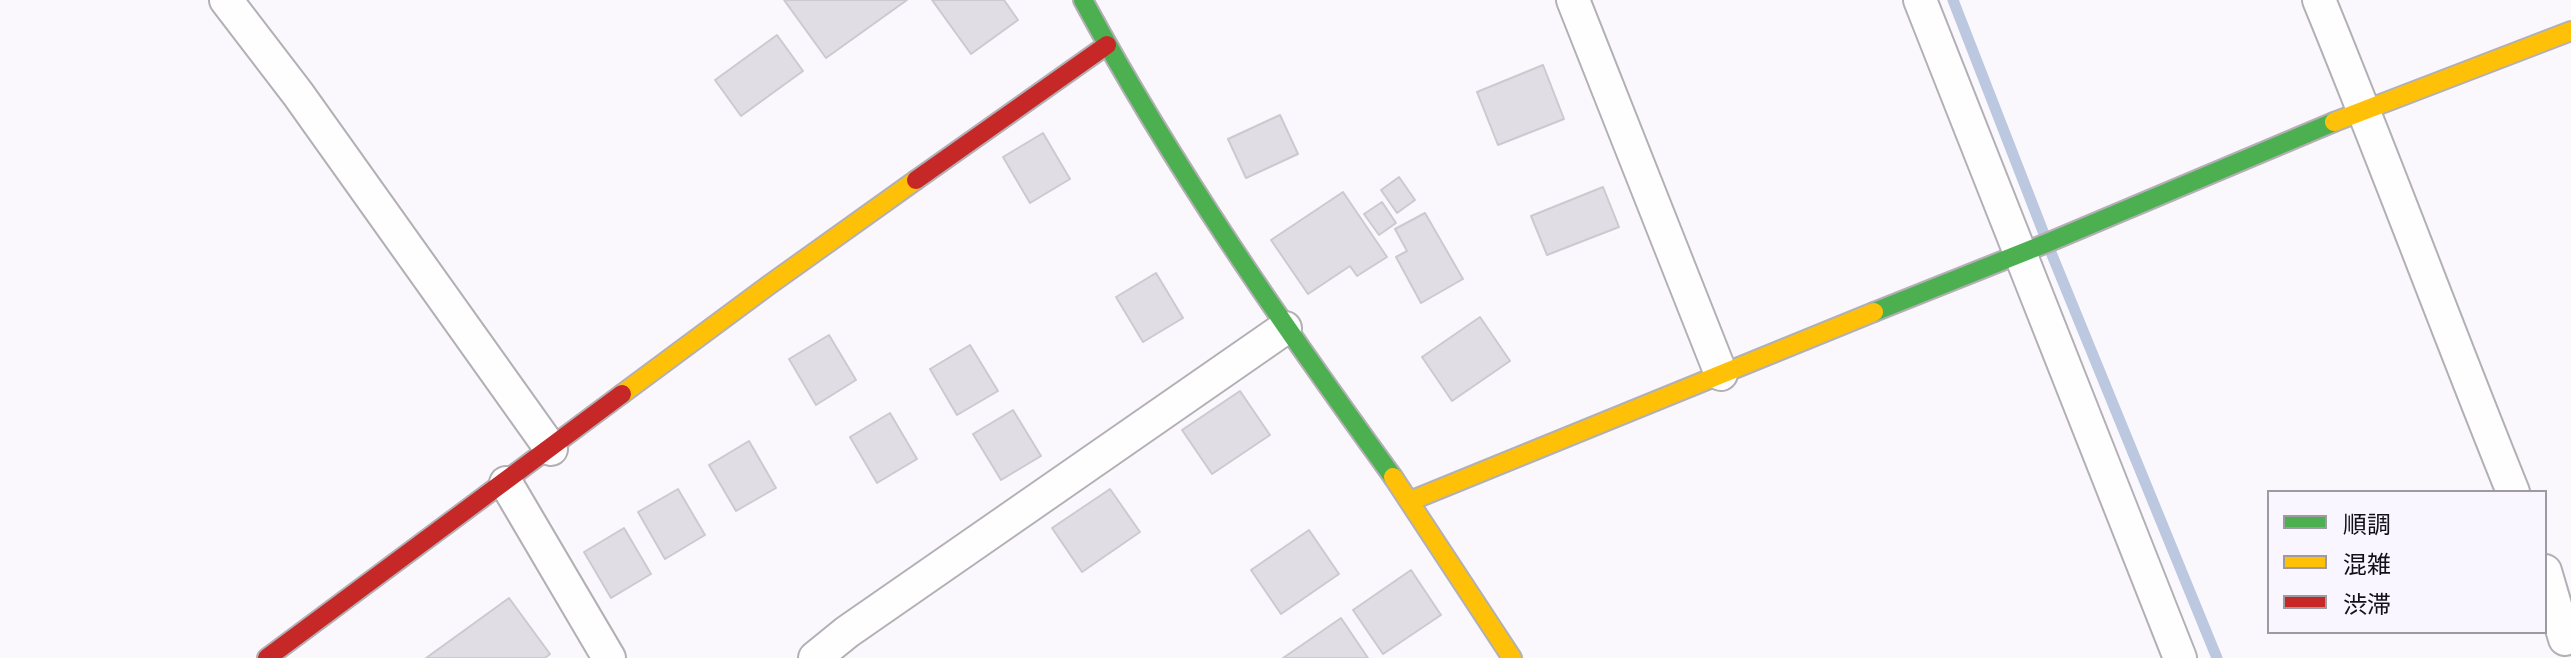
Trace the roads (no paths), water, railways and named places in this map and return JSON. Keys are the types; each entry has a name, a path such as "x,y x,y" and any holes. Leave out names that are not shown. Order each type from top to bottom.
{"street":[{"path":"226,0 298,94 551,449"},
{"path":"1083,0 1127,82 1285,328 1410,501 1512,658"},
{"path":"1573,0 1721,374"},
{"path":"1920,0 2180,658"},
{"path":"2319,0 2512,490"},
{"path":"1410,501 2047,243 2364,110 2571,31"},
{"path":"267,658 769,285 1107,45"},
{"path":"815,658 847,632 1285,328"},
{"path":"506,483 609,658"},
{"path":"2547,581 2560,644"}],"waterway":[{"path":"1953,0 2044,234"},
{"path":"2050,250 2217,658"}]}
